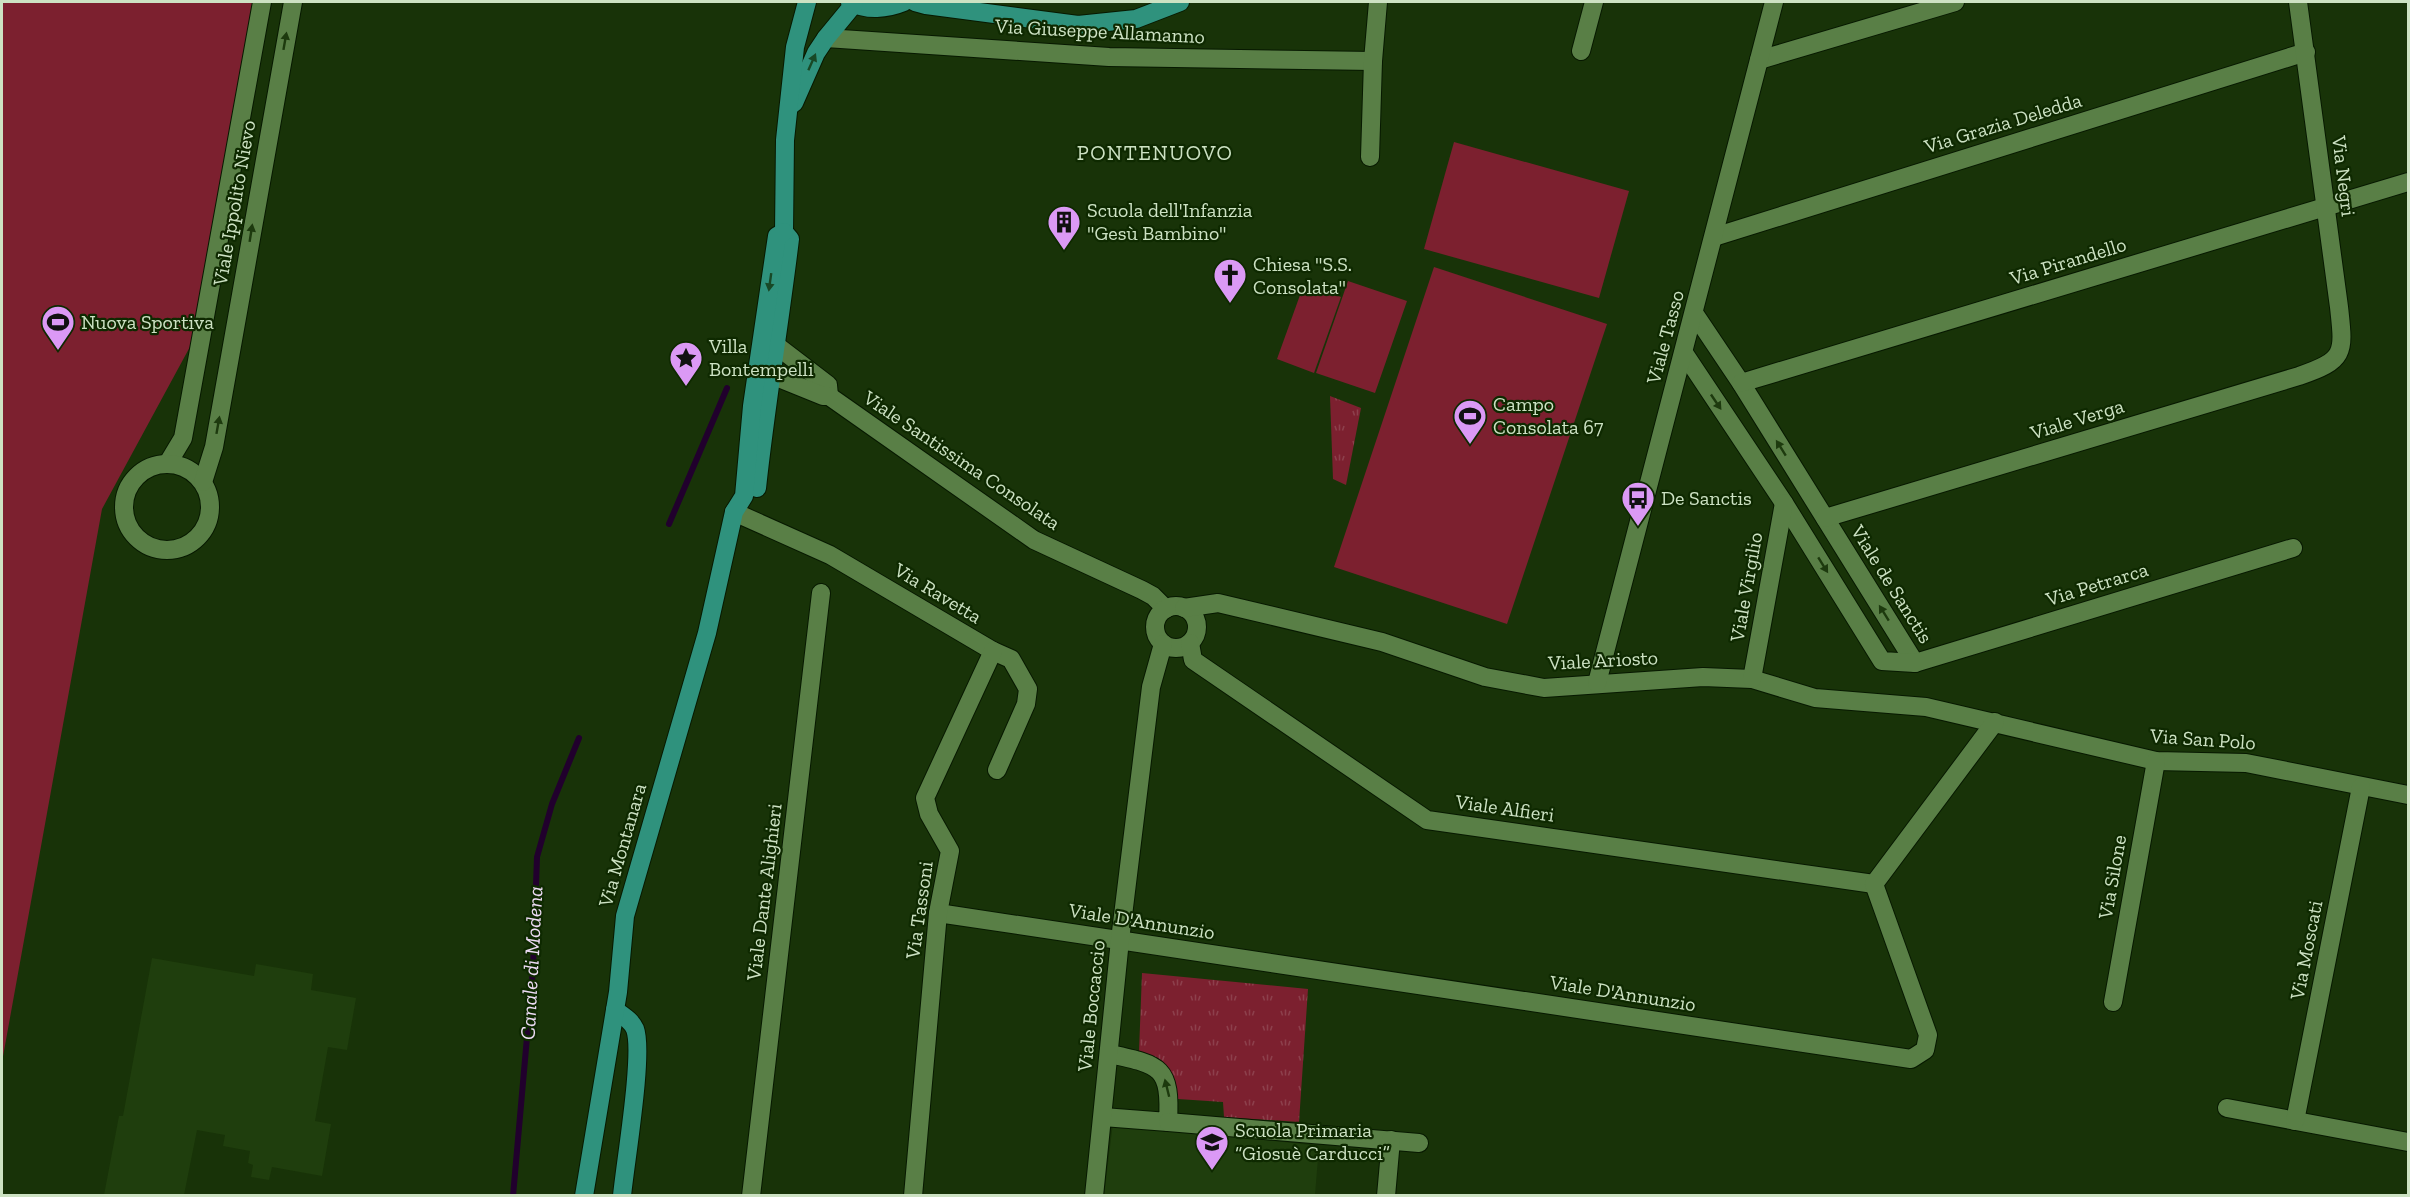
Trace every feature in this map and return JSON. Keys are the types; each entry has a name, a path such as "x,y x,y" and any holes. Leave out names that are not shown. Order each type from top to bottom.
{"main road":[{"path":"764,375 777,346 790,239 784,232 784,140 795,47 807,2"},
{"path":"788,116 816,53 852,3 882,8 904,2"},
{"path":"915,2 1078,25 1136,19 1180,2"},
{"path":"734,512 756,501 765,407 764,375 777,236 784,232"},
{"name":"Via Montanara","path":"584,1196 615,1010 622,933 628,901 707,633 734,512"},
{"path":"615,1010 630,1020 636,1030 637,1044 637,1067 622,1196"}],"street":[{"name":"Viale Ippolito Nievo","path":"168,463 183,438 262,2"},
{"name":"Viale Ippolito Nievo","path":"203,482 214,447 293,2"},
{"path":"1370,158 1373,61 1378,2"},
{"path":"1581,51 1594,2"},
{"name":"Viale Tasso","path":"1597,683 1774,2"},
{"path":"1759,60 1955,2"},
{"name":"Via Negri","path":"2298,2 2341,330 2341,349 2338,355"},
{"name":"Via Giuseppe Allamanno","path":"826,38 1109,57 1373,61"},
{"name":"Via Grazia Deledda","path":"1714,237 2306,52"},
{"name":"Via Pirandello","path":"1741,383 2409,182"},
{"name":"Viale de Sanctis","path":"1694,313 1741,383 1915,663"},
{"name":"Viale Santissima Consolata","path":"777,346 828,385 829,396"},
{"name":"Viale de Sanctis","path":"1684,353 1784,503 1882,661 1915,663"},
{"name":"Viale Verga","path":"1825,518 2299,376 2327,366 2338,355"},
{"name":"Viale Santissima Consolata","path":"764,375 829,396 1034,540 1142,590 1175,608 1192,613 1197,624 1195,636 1190,643"},
{"path":"168,463 188,468 203,482 209,497 210,513 201,534 191,543 169,550 149,546 135,536 127,522 124,506 125,496 137,476 146,469 168,463"},
{"name":"Viale Virgilio","path":"1752,679 1784,503"},
{"name":"Via Ravetta","path":"734,512 830,555 993,651 1011,659 1028,689 1026,704 997,770"},
{"name":"Via Petrarca","path":"1915,663 2293,548"},
{"name":"Viale Dante Alighieri","path":"751,1196 821,593"},
{"name":"Viale Ariosto","path":"1175,608 1218,603 1382,642 1485,677 1544,688 1703,677 1752,679 1815,698 1926,707 1995,722"},
{"path":"1175,608 1160,614 1155,626 1158,639 1170,648 1181,648 1190,643"},
{"name":"Viale Alfieri","path":"1190,643 1193,660 1427,820 1874,884"},
{"name":"Viale Boccaccio","path":"1094,1196 1120,940 1151,687 1163,644"},
{"name":"Via Tassoni","path":"913,1196 938,913 950,851 929,814 926,798 993,651"},
{"path":"1874,884 1995,722"},
{"name":"Via San Polo","path":"1995,722 2156,761 2246,763 2409,795"},
{"name":"Via Silone","path":"2113,1002 2156,761"},
{"name":"Via Moscati","path":"2295,1120 2361,787"},
{"name":"Viale D'Annunzio","path":"938,913 1911,1059 1925,1050 1928,1035 1874,884"},
{"path":"1110,1054 1142,1061 1159,1071 1168,1087 1168,1122"},
{"path":"2227,1108 2409,1142"},
{"path":"1103,1117 1419,1143"},
{"path":"1386,1196 1391,1140"}],"shaded area":[{"path":"152,958 254,976 256,964 313,974 311,990 356,998 347,1050 328,1047 315,1121 331,1124 322,1176 272,1167 269,1180 251,1177 253,1165 248,1163 250,1151 223,1146 225,1135 197,1130 184,1195 104,1195 119,1116 123,1116"},
{"name":"Scuola Primaria “Giosuè Carducci”","path":"1113,1123 1319,1146 1315,1195 1104,1196"}],"green space":[{"path":"2,2 259,2 217,297 102,509 2,1062"},
{"path":"1454,142 1629,191 1599,298 1424,249"},
{"name":"Campo Consolata 67","path":"1434,267 1607,324 1507,624 1334,567"},
{"path":"1348,281 1407,301 1375,393 1316,373"},
{"path":"1304,284 1341,297 1314,373 1277,359"},
{"path":"1330,396 1361,408 1346,485 1333,479"},
{"path":"1142,973 1308,989 1299,1122 1224,1117 1223,1102 1178,1099 1174,1080 1167,1069 1139,1052"}],"waterway":[{"name":"Canale di Modena","path":"669,524 727,388"},
{"name":"Canale di Modena","path":"513,1196 533,969 537,857 552,804 579,738"}],"place":[{"name":"Scuola dell'Infanzia \"Gesù Bambino\"","path":"1064,251"},
{"name":"Chiesa \"S.S. Consolata\"","path":"1230,304"},
{"name":"Nuova Sportiva","path":"58,351"},
{"name":"Villa Bontempelli","path":"686,387"},
{"name":"Campo Consolata 67","path":"1470,445"},
{"name":"De Sanctis","path":"1638,527"},
{"name":"Scuola Primaria “Giosuè Carducci”","path":"1212,1171"}],"district":[{"name":"PONTENUOVO","path":"1155,152"}]}
